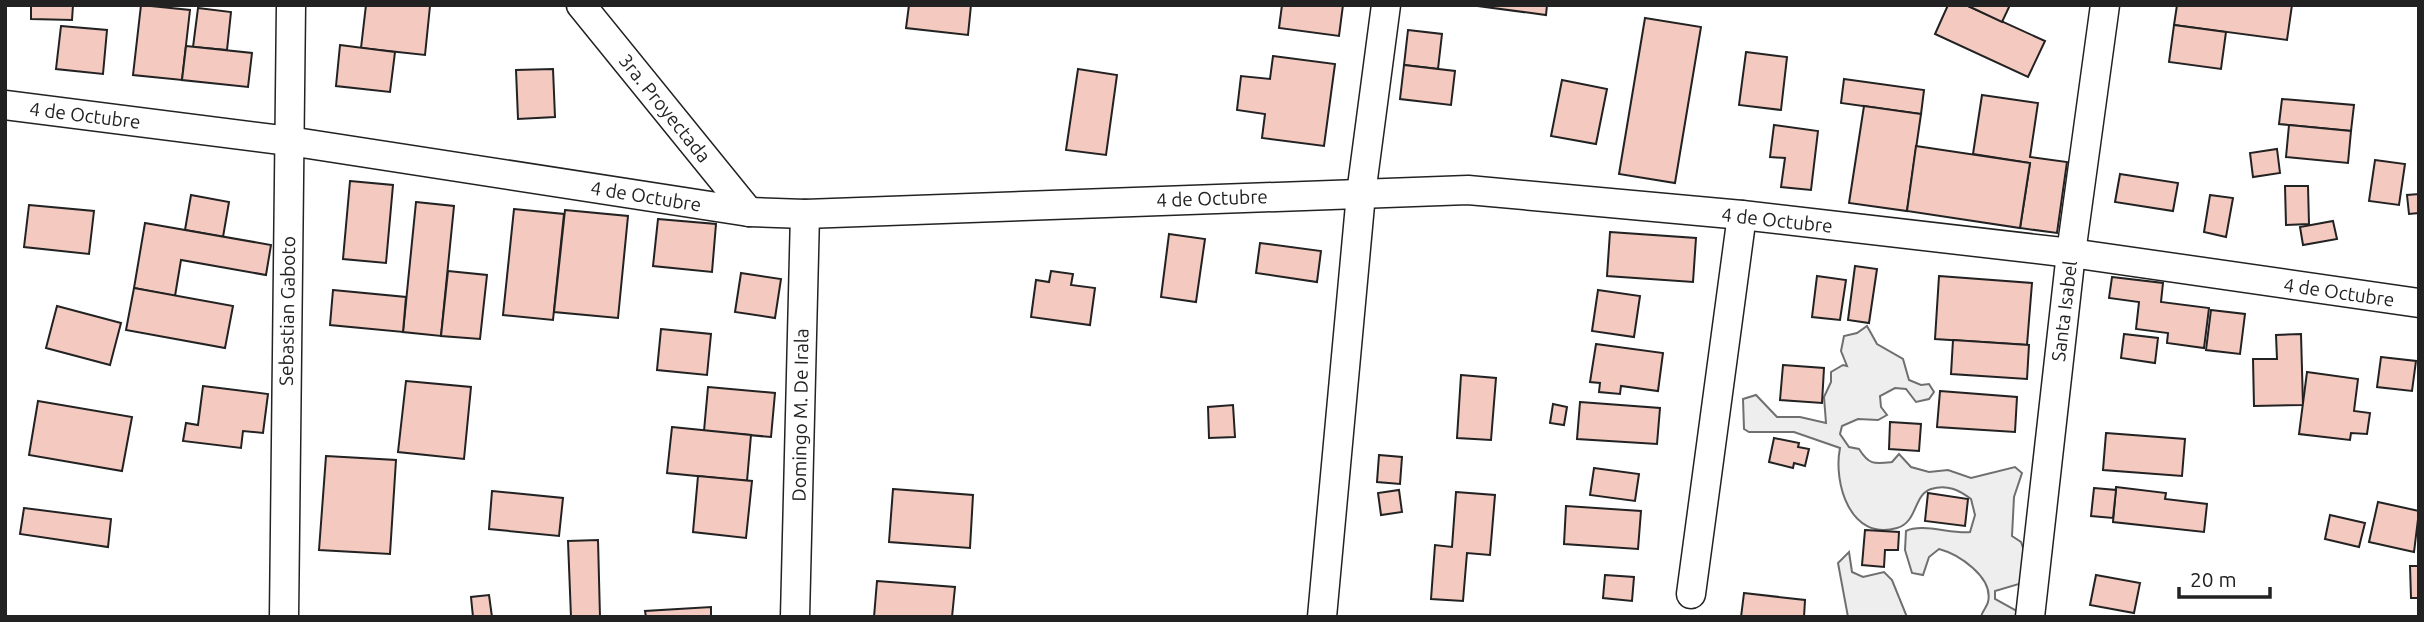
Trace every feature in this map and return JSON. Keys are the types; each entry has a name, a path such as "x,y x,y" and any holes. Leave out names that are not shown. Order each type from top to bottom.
{"street":[{"name":"Sebastian Gaboto","path":"284,617 291,5"},
{"name":"3ra. Proyectada","path":"581,5 749,212"},
{"path":"1322,617 1361,194 1386,5"},
{"name":"Santa Isabel","path":"2030,617 2071,253 2105,5"},
{"name":"4 de Octubre","path":"5,105 289,141 749,212 804,214 1468,190 1742,215 2071,253 2419,303"},
{"name":"Domingo M. De Irala","path":"795,617 804,214"},
{"path":"1691,594 1742,215"}],"shaded area":[{"path":"1867,326 1877,344 1903,359 1909,380 1921,385 1929,384 1934,392 1929,399 1916,402 1906,389 1895,388 1880,396 1881,407 1887,415 1878,420 1858,419 1842,426 1840,434 1849,447 1859,449 1872,462 1892,462 1899,454 1911,467 1929,472 1948,470 1971,478 2015,467 2022,473 2014,497 2012,536 2021,542 2028,562 2026,574 2019,584 1995,591 1995,599 2017,611 2017,617 1981,617 1988,602 1986,584 1973,568 1947,552 1939,549 1929,557 1923,575 1912,573 1905,550 1906,531 1928,528 1970,532 1975,515 1971,499 1948,488 1931,489 1921,497 1904,525 1881,530 1867,526 1856,518 1843,492 1839,477 1840,448 1794,432 1749,432 1744,429 1743,399 1756,395 1777,417 1800,417 1826,423 1824,397 1831,382 1831,372 1843,365 1847,366 1841,351 1844,336 1857,333"},
{"path":"1849,552 1852,572 1863,577 1884,572 1892,580 1907,617 1848,617 1838,563"}],"building":[{"path":"31,5 73,5 72,20 31,19"},
{"path":"141,5 190,10 182,80 133,75"},
{"path":"366,5 430,6 425,55 361,48"},
{"path":"909,5 971,5 968,35 906,28"},
{"path":"1282,5 1343,5 1339,36 1279,28"},
{"path":"1470,5 1547,5 1546,15"},
{"path":"1948,5 1966,5 2045,41 2028,77 1935,34"},
{"path":"1966,5 2010,5 2002,22"},
{"path":"2177,5 2292,5 2287,40 2174,25"},
{"path":"198,8 231,12 227,50 193,47"},
{"path":"1645,18 1701,27 1675,183 1619,174"},
{"path":"2174,25 2226,32 2221,69 2169,62"},
{"path":"61,26 107,30 103,74 56,69"},
{"path":"1408,30 1442,34 1438,69 1404,65"},
{"path":"340,45 395,52 390,92 336,86"},
{"path":"186,46 252,53 248,87 182,80"},
{"path":"1746,52 1787,57 1781,110 1739,105"},
{"path":"1273,56 1335,64 1324,146 1262,138 1265,114 1237,110 1241,76 1270,79"},
{"path":"1404,65 1455,71 1451,105 1400,99"},
{"path":"553,69 555,117 518,119 516,70"},
{"path":"1078,69 1117,75 1106,155 1066,150"},
{"path":"1844,79 1924,90 1921,114 1841,103"},
{"path":"1562,80 1607,89 1596,144 1551,136"},
{"path":"1982,95 2038,103 2030,157 2067,162 2057,233 2020,228 2030,163 1973,154"},
{"path":"2282,99 2354,105 2351,131 2279,124"},
{"path":"1864,106 1921,114 1907,211 1849,203"},
{"path":"1774,125 1818,131 1811,190 1781,187 1785,158 1770,157"},
{"path":"2289,125 2351,131 2348,163 2286,157"},
{"path":"1916,146 2030,163 2020,228 1907,211"},
{"path":"2277,149 2280,173 2253,177 2250,153"},
{"path":"2375,160 2405,164 2399,205 2369,201"},
{"path":"2120,174 2178,183 2173,211 2115,202"},
{"path":"350,181 393,185 386,263 343,259"},
{"path":"2285,186 2308,186 2309,224 2286,225"},
{"path":"2419,194 2419,213 2409,214 2407,195"},
{"path":"191,195 229,202 223,237 185,230"},
{"path":"2210,195 2233,198 2226,237 2204,232"},
{"path":"416,202 454,206 441,336 403,332"},
{"path":"29,205 94,211 89,254 24,247"},
{"path":"514,209 564,214 553,320 503,315"},
{"path":"565,210 628,216 618,318 554,312"},
{"path":"658,219 716,224 712,272 653,266"},
{"path":"2333,221 2337,239 2303,245 2300,227"},
{"path":"145,223 271,245 266,275 181,260 175,296 134,288"},
{"path":"1610,232 1696,238 1693,282 1607,276"},
{"path":"1169,234 1205,239 1196,302 1161,297"},
{"path":"1260,243 1321,251 1317,282 1256,273"},
{"path":"1855,266 1877,269 1869,323 1848,320"},
{"path":"448,271 487,275 480,339 441,336"},
{"path":"1051,271 1073,274 1071,285 1095,288 1090,325 1031,317 1036,280 1049,282"},
{"path":"741,273 781,279 775,318 735,312"},
{"path":"1817,276 1846,280 1840,320 1812,317"},
{"path":"1939,276 2032,283 2027,345 1935,339"},
{"path":"2112,277 2163,283 2161,302 2209,308 2204,348 2167,343 2168,333 2136,329 2139,302 2109,298"},
{"path":"134,288 233,306 225,348 126,330"},
{"path":"333,290 406,297 403,332 330,325"},
{"path":"1598,290 1640,296 1634,337 1592,331"},
{"path":"57,306 121,323 110,365 46,348"},
{"path":"2211,310 2245,314 2240,354 2206,350"},
{"path":"661,329 711,334 707,375 657,370"},
{"path":"2124,334 2158,338 2155,363 2121,358"},
{"path":"2301,334 2303,405 2254,406 2253,359 2277,359 2276,335"},
{"path":"1953,340 2029,345 2027,379 1951,374"},
{"path":"1596,344 1663,353 1658,391 1621,386 1620,394 1599,392 1600,383 1590,382"},
{"path":"2381,357 2416,361 2412,391 2377,387"},
{"path":"1783,365 1824,368 1822,403 1780,400"},
{"path":"2307,372 2358,379 2354,411 2370,413 2367,434 2351,433 2350,440 2299,434"},
{"path":"1461,375 1496,378 1491,440 1457,438"},
{"path":"406,381 471,387 464,459 398,452"},
{"path":"203,386 268,394 263,433 243,431 241,448 183,441 186,423 198,425"},
{"path":"708,387 775,393 771,437 704,431"},
{"path":"1940,391 2017,397 2015,432 1937,427"},
{"path":"38,401 132,417 122,471 29,455"},
{"path":"1580,402 1660,408 1657,444 1577,439"},
{"path":"1553,404 1567,407 1564,425 1550,423"},
{"path":"1233,405 1235,437 1209,438 1208,407"},
{"path":"1890,422 1921,424 1919,451 1889,449"},
{"path":"672,427 751,435 747,481 667,473"},
{"path":"2106,433 2185,439 2182,476 2103,470"},
{"path":"1774,438 1799,443 1798,447 1809,449 1805,466 1794,463 1793,468 1769,462"},
{"path":"1379,455 1402,457 1400,484 1377,482"},
{"path":"326,456 396,460 390,554 319,550"},
{"path":"1594,468 1639,474 1635,501 1590,495"},
{"path":"698,476 752,481 746,538 693,532"},
{"path":"2116,487 2166,493 2165,499 2207,504 2204,532 2113,522"},
{"path":"2094,488 2116,490 2113,518 2091,516"},
{"path":"893,489 973,495 970,548 889,542"},
{"path":"1399,490 1402,512 1381,515 1378,493"},
{"path":"492,491 563,498 559,536 489,529"},
{"path":"1456,492 1495,495 1490,555 1467,553 1463,601 1431,599 1435,545 1452,547"},
{"path":"1928,493 1968,499 1965,526 1925,521"},
{"path":"2378,502 2419,511 2414,552 2369,542"},
{"path":"1566,506 1641,511 1638,549 1564,544"},
{"path":"24,508 111,519 108,547 20,534"},
{"path":"2330,515 2365,523 2359,547 2325,539"},
{"path":"1865,530 1899,532 1898,550 1885,550 1884,567 1862,565"},
{"path":"598,540 600,617 571,617 568,541"},
{"path":"2410,566 2419,566 2419,598 2411,598"},
{"path":"1605,575 1634,577 1632,601 1603,598"},
{"path":"2096,575 2140,583 2134,613 2090,605"},
{"path":"877,581 955,587 952,617 874,617"},
{"path":"1744,593 1805,600 1804,617 1741,617"},
{"path":"489,595 492,617 473,617 471,597"},
{"path":"711,607 711,617 646,617 645,611"}]}
